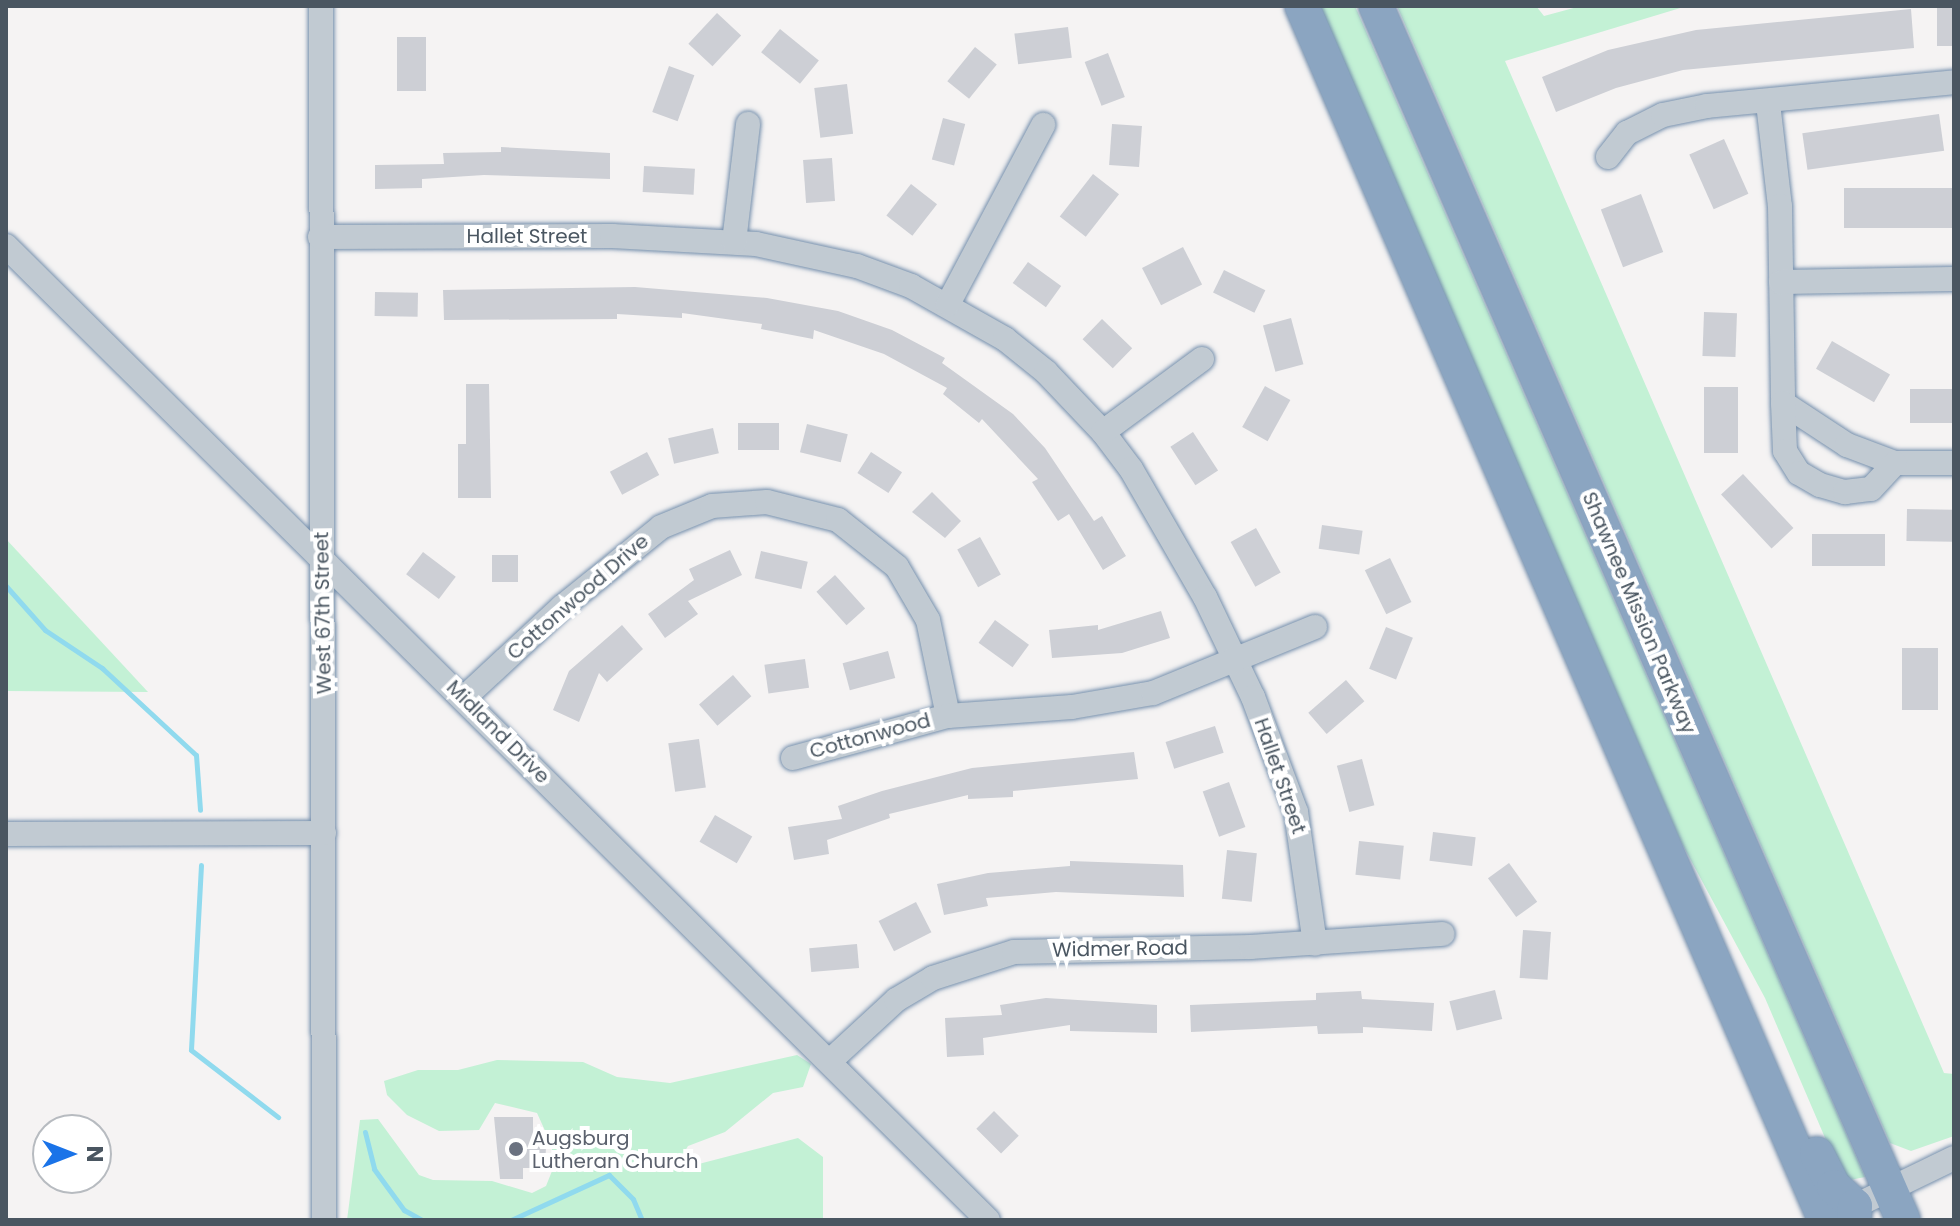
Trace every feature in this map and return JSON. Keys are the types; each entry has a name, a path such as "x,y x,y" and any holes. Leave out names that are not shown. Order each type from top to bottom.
{"highway":[{"path":"1302,6 1712,960 1794,1103 1845,1215"},
{"name":"Shawnee Mission Parkway","path":"1376,6 1903,1220"}],"street":[{"name":"West 67th Street","path":"321,6 324,1220"},
{"path":"1608,157 1627,133 1663,115 1707,106 1768,103 1954,82"},
{"path":"1768,103 1780,206 1785,451 1799,473 1820,485 1845,492 1871,489 1895,463"},
{"path":"734,242 748,124"},
{"path":"948,304 1043,125"},
{"name":"Hallet Street","path":"320,237 597,236 734,242 857,266 948,304 1046,372 1103,432 1166,526 1236,660 1296,812 1315,944"},
{"name":"Midland Drive","path":"6,246 988,1220"},
{"path":"1781,282 1954,279"},
{"path":"1103,432 1202,359"},
{"path":"1783,403 1847,445 1895,463 1954,463"},
{"name":"Cottonwood Drive","path":"464,698 562,607 661,527 712,506 767,502 838,520 897,567 928,620 948,716"},
{"path":"948,716 1109,703 1153,693 1315,627"},
{"name":"Cottonwood","path":"793,758 948,716"},
{"path":"6,834 324,833"},
{"name":"Widmer Road","path":"830,1061 896,1000 972,961 1042,949 1315,944 1443,934"},
{"path":"1845,1215 1890,1188 1954,1158"}],"green space":[{"path":"1319,6 1355,6 1865,1177 1850,1180 1838,1168 1765,998 1681,842"},
{"path":"1397,6 1536,6 1544,16 1581,6 1687,6 1505,61 1944,1073 1954,1074 1954,1136 1911,1151 1890,1143"},
{"path":"6,539 148,692 6,691"},
{"path":"797,1055 811,1064 803,1087 773,1093 725,1132 688,1146 682,1156 691,1166 798,1138 823,1157 823,1220 347,1220 360,1120 378,1119 419,1175 433,1180 492,1181 532,1193 546,1186 552,1171 552,1146 537,1113 495,1103 479,1130 439,1131 407,1115 387,1095 384,1081 418,1070 458,1070 497,1060 583,1062 617,1077 670,1083"}],"building":[{"path":"1937,7 1954,7 1954,46 1937,46"},
{"path":"1911,9 1914,48 1683,70 1616,88 1556,112 1542,77 1608,50 1696,30"},
{"path":"717,13 741,36 712,66 688,44"},
{"path":"1068,27 1072,58 1018,64 1014,34"},
{"path":"780,29 819,60 800,84 761,52"},
{"path":"397,37 426,37 426,91 397,91"},
{"path":"975,47 997,65 969,99 947,81"},
{"path":"1108,53 1125,97 1102,106 1085,62"},
{"path":"669,66 694,75 678,121 652,112"},
{"path":"847,84 853,134 820,138 814,88"},
{"path":"1939,114 1944,151 1807,170 1802,133"},
{"path":"943,118 965,124 954,165 932,160"},
{"path":"1112,124 1142,126 1139,167 1109,165"},
{"path":"1724,139 1748,194 1714,209 1689,154"},
{"path":"501,147 610,153 610,179 484,175 422,179 422,188 375,189 375,165 444,164 443,153 501,152"},
{"path":"832,158 835,201 806,203 803,160"},
{"path":"644,166 695,169 694,195 643,192"},
{"path":"1093,174 1119,194 1086,237 1060,217"},
{"path":"911,184 937,204 912,236 886,216"},
{"path":"1844,188 1954,188 1954,228 1844,228"},
{"path":"1641,194 1663,252 1623,267 1601,209"},
{"path":"1183,247 1202,284 1161,305 1142,268"},
{"path":"1028,262 1061,286 1046,307 1013,283"},
{"path":"1224,270 1265,290 1254,313 1213,292"},
{"path":"635,287 767,298 838,311 892,330 945,358 942,363 1013,414 1045,448 1094,521 1102,516 1126,556 1103,570 1069,514 1058,521 1032,482 1038,479 982,419 979,423 943,394 947,388 884,354 814,330 813,339 761,329 762,324 682,313 682,318 617,314 617,319 444,320 443,290"},
{"path":"375,292 418,293 418,317 375,316"},
{"path":"1704,312 1737,313 1735,357 1702,356"},
{"path":"1291,318 1303,364 1275,372 1263,326"},
{"path":"1102,319 1132,348 1113,368 1083,339"},
{"path":"1832,341 1890,375 1874,402 1816,369"},
{"path":"466,384 489,384 491,498 458,498 458,444 466,444"},
{"path":"1265,386 1290,400 1268,441 1242,427"},
{"path":"1704,387 1738,387 1738,453 1704,453"},
{"path":"1910,389 1954,389 1954,423 1910,423"},
{"path":"738,423 779,423 779,450 738,450"},
{"path":"807,424 848,434 841,462 800,452"},
{"path":"713,428 719,453 674,464 668,438"},
{"path":"1193,432 1218,471 1195,485 1170,447"},
{"path":"647,452 659,475 622,495 610,472"},
{"path":"871,452 902,472 888,493 857,473"},
{"path":"1743,474 1793,528 1772,549 1721,494"},
{"path":"932,492 961,521 945,538 912,512"},
{"path":"1907,509 1954,510 1953,542 1906,541"},
{"path":"1322,525 1363,531 1359,554 1319,549"},
{"path":"1256,528 1281,573 1255,587 1231,542"},
{"path":"1812,534 1885,534 1885,566 1812,566"},
{"path":"980,537 1001,575 978,587 957,550"},
{"path":"730,550 742,575 688,601 698,614 665,638 648,614 694,580 689,569"},
{"path":"761,551 808,562 801,589 755,578"},
{"path":"423,552 456,577 439,599 406,574"},
{"path":"492,555 518,555 518,582 492,582"},
{"path":"1390,558 1411,602 1386,614 1365,570"},
{"path":"835,575 865,608 847,625 816,592"},
{"path":"1161,611 1170,638 1122,653 1052,658 1049,630 1098,625 1098,630"},
{"path":"995,620 1029,645 1013,667 979,643"},
{"path":"622,625 643,649 607,682 599,673 579,722 553,710 569,671"},
{"path":"1386,627 1413,638 1396,680 1369,669"},
{"path":"1902,648 1938,648 1938,710 1902,710"},
{"path":"888,651 895,678 850,690 843,663"},
{"path":"805,659 809,688 768,693 764,665"},
{"path":"733,675 751,696 717,726 699,705"},
{"path":"1346,680 1364,701 1327,734 1308,713"},
{"path":"1215,726 1224,753 1174,769 1166,742"},
{"path":"699,739 706,788 675,792 668,743"},
{"path":"1134,752 1138,779 1013,791 1013,797 968,799 968,795 889,814 890,818 827,840 829,854 794,860 788,827 842,819 838,806 882,791 972,768"},
{"path":"1362,759 1374,805 1349,812 1337,766"},
{"path":"1229,782 1245,827 1219,837 1203,792"},
{"path":"715,815 752,836 737,863 700,842"},
{"path":"1433,832 1476,837 1472,866 1429,861"},
{"path":"1359,841 1404,846 1400,880 1355,875"},
{"path":"1227,850 1257,853 1252,902 1222,899"},
{"path":"1070,861 1183,865 1184,897 1056,892 986,898 988,906 944,915 937,884 988,873 1070,866"},
{"path":"1509,863 1537,902 1516,917 1488,878"},
{"path":"916,902 931,932 894,951 879,921"},
{"path":"1523,930 1551,932 1548,980 1520,978"},
{"path":"857,944 859,968 811,972 809,948"},
{"path":"1495,990 1502,1019 1457,1030 1449,1001"},
{"path":"1361,991 1362,999 1434,1003 1432,1031 1363,1027 1363,1033 1318,1034 1317,1026 1191,1032 1190,1005 1316,1000 1316,993"},
{"path":"1046,998 1157,1005 1157,1033 1070,1031 1070,1025 983,1038 984,1055 947,1057 945,1018 1002,1015 1000,1005"},
{"path":"994,1111 1019,1136 1001,1153 976,1129"},
{"name":"Augsburg Lutheran Church","path":"494,1117 533,1117 533,1146 546,1147 545,1168 523,1168 523,1179 500,1179"}],"waterway":[{"path":"6,586 45,630 102,668 196,755 200,810"},
{"path":"201,865 191,1050 278,1117"},
{"path":"365,1132 374,1169 404,1210 422,1220"},
{"path":"511,1220 609,1175 633,1199 642,1220"}],"place":[{"name":"Augsburg Lutheran Church","path":"516,1149"}]}
